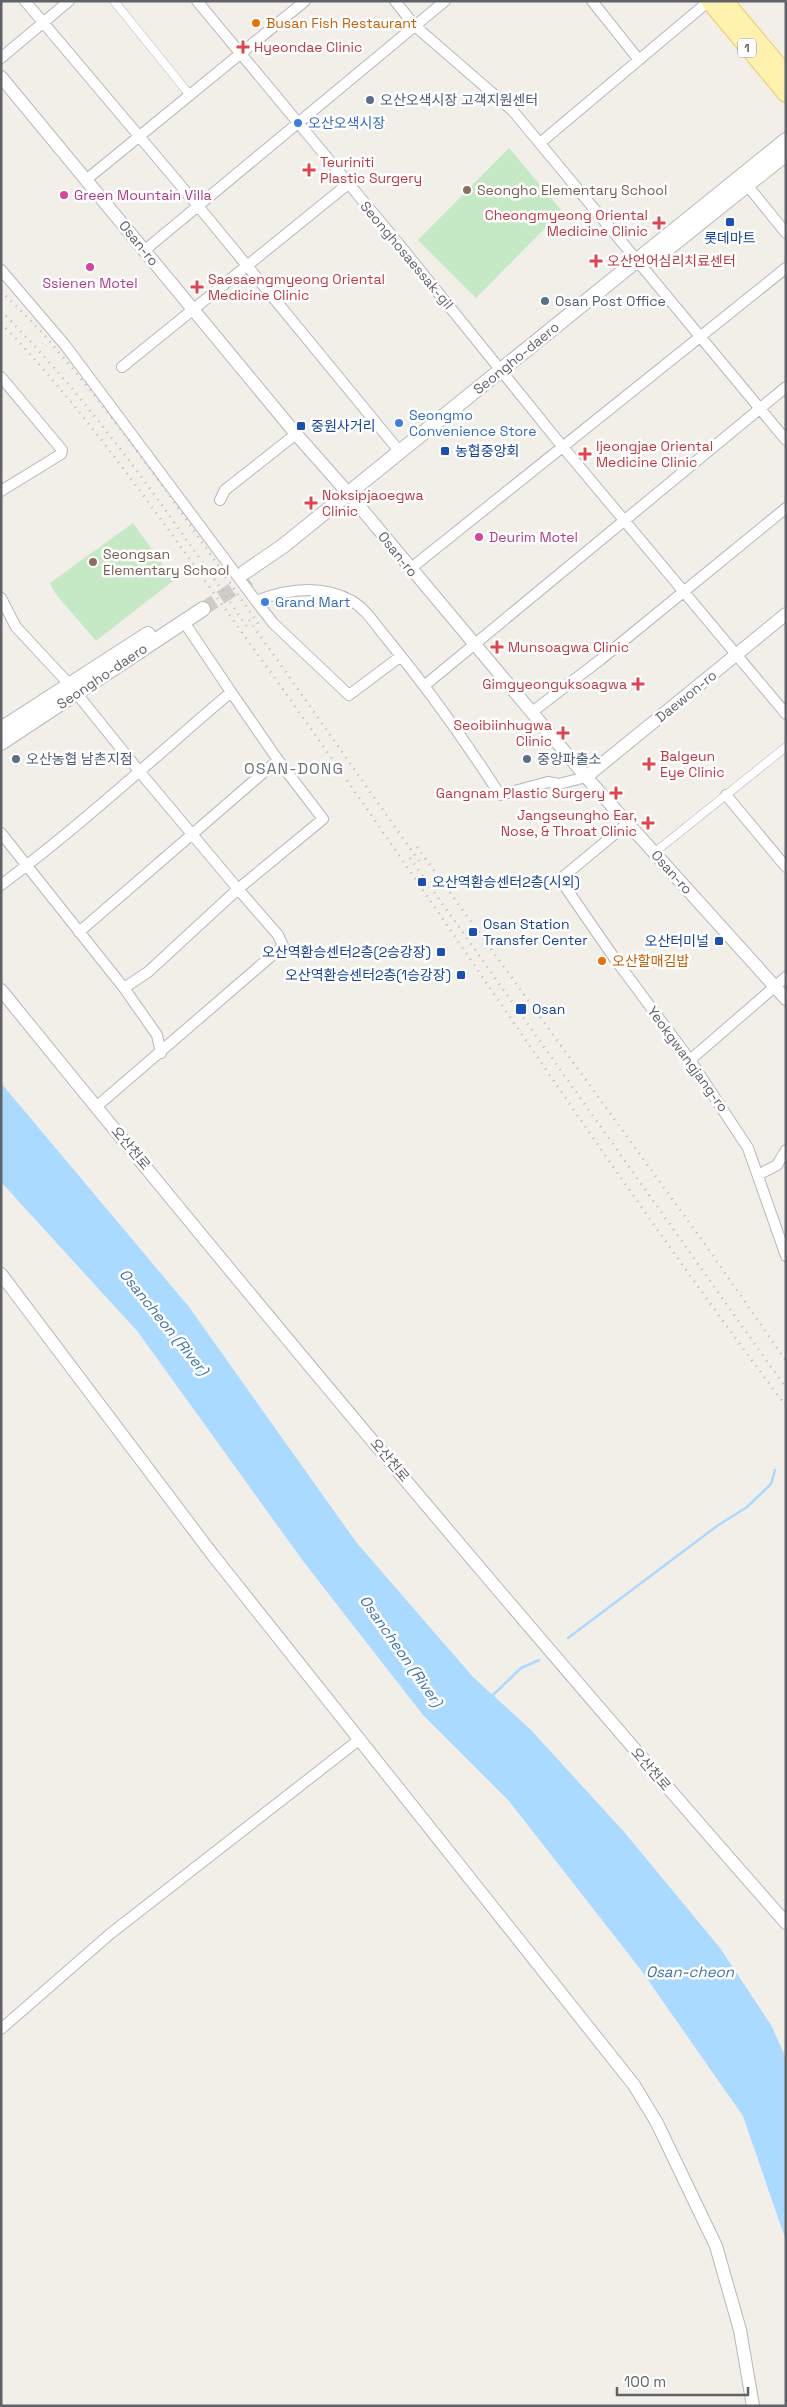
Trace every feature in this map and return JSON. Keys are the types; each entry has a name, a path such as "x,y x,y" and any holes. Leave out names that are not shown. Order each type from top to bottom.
{"main road":[{"name":"1","path":"709,1 786,94"},
{"name":"1","path":"725,1 786,74"},
{"name":"Seongho-daero","path":"247,575 283,546 351,497 641,264 786,140"},
{"name":"Seongho-daero","path":"641,264 786,154"},
{"name":"Seongho-daero","path":"351,497 400,452 504,374"},
{"name":"Seongho-daero","path":"1,729 72,689 184,622 201,605 72,689 1,743"}],"street":[{"path":"26,1 198,206 400,452"},
{"path":"1,58 69,1"},
{"path":"114,1 190,94"},
{"name":"Seonghosaessak-gil","path":"197,1 562,446 786,714"},
{"path":"87,179 240,52 305,1"},
{"path":"395,1 415,26 513,111 786,440"},
{"path":"145,250 445,1"},
{"path":"592,1 639,60"},
{"path":"540,143 709,1"},
{"name":"Osan-ro","path":"1,77 296,434 475,643 586,777 786,999"},
{"path":"122,367 348,184"},
{"path":"747,185 786,233"},
{"path":"410,569 786,268"},
{"path":"1,270 65,345 273,624 349,695 401,656"},
{"path":"1,377 62,450 61,454 1,491"},
{"path":"424,686 786,387"},
{"path":"220,500 225,490 296,434"},
{"path":"532,712 786,508"},
{"path":"256,601 276,594 301,589 336,594 361,607 424,686 469,747 500,795 548,782 559,784 586,777"},
{"path":"1,598 16,627 72,689 139,772 278,935 283,946 96,1107"},
{"name":"Daewon-ro","path":"586,777 786,614"},
{"path":"124,988 148,972 238,889 324,819 278,760 184,622"},
{"path":"1,885 27,866 231,692"},
{"path":"655,852 786,746"},
{"path":"79,932 278,760"},
{"path":"726,794 784,862"},
{"name":"Yeokgwangjang-ro","path":"628,823 564,876 566,888 690,1060 744,1141 786,1256"},
{"path":"1,833 124,988 157,1035 161,1053"},
{"path":"690,1060 786,977"},
{"name":"오산천로","path":"1,990 96,1107 591,1700 786,1923"},
{"path":"758,1175 777,1165 786,1150"},
{"path":"1,1274 212,1554 634,2084 657,2123 716,2246 724,2268 740,2330 753,2406"},
{"path":"1,2029 110,1934 360,1739"}],"green space":[{"path":"509,148 562,211 476,298 418,240"},
{"path":"133,523 174,580 96,641 55,593 50,583"}],"water":[{"name":"Osan-cheon","path":"1,1083 189,1307 356,1542 473,1677 531,1730 625,1833 720,1948 771,2025 786,2058 786,2241 743,2116 641,1970 509,1801 423,1715 303,1561 138,1332 1,1182"}],"waterway":[{"path":"568,1638 717,1526 747,1507 771,1484 775,1470"},
{"path":"491,1697 521,1668 539,1660"}],"tunnel":[{"path":"203,609 249,579"}],"railway":[{"path":"1,291 45,336 79,376 159,481 259,625"},
{"path":"1,311 70,386 102,425 163,506 250,631"},
{"path":"1,323 70,401 165,525 389,840 650,1220 786,1406"},
{"path":"249,620 419,861"},
{"path":"417,847 707,1247 786,1361"},
{"path":"410,858 786,1388"}],"place":[{"name":"Busan Fish Restaurant","path":"256,23"},
{"name":"Hyeondae Clinic","path":"243,47"},
{"name":"오산오색시장 고객지원센터","path":"370,100"},
{"name":"오산오색시장","path":"298,123"},
{"name":"Teuriniti Plastic Surgery","path":"309,170"},
{"name":"Seongho Elementary School","path":"467,190"},
{"name":"Green Mountain Villa","path":"64,195"},
{"name":"롯데마트","path":"730,222"},
{"name":"Cheongmyeong Oriental Medicine Clinic","path":"659,223"},
{"name":"오산언어심리치료센터","path":"596,261"},
{"name":"Ssienen Motel","path":"90,267"},
{"name":"Saesaengmyeong Oriental Medicine Clinic","path":"197,287"},
{"name":"Osan Post Office","path":"545,301"},
{"name":"Seongmo Convenience Store","path":"399,423"},
{"name":"중원사거리","path":"301,426"},
{"name":"농협중앙회","path":"445,451"},
{"name":"Ijeongjae Oriental Medicine Clinic","path":"585,454"},
{"name":"Noksipjaoegwa Clinic","path":"311,503"},
{"name":"Deurim Motel","path":"479,537"},
{"name":"Seongsan Elementary School","path":"93,562"},
{"name":"Grand Mart","path":"265,602"},
{"name":"Munsoagwa Clinic","path":"497,647"},
{"name":"Gimgyeonguksoagwa","path":"638,684"},
{"name":"Seoibiinhugwa Clinic","path":"563,733"},
{"name":"오산농협 남촌지점","path":"16,759"},
{"name":"중앙파출소","path":"527,759"},
{"name":"Balgeun Eye Clinic","path":"649,764"},
{"name":"Gangnam Plastic Surgery","path":"616,793"},
{"name":"Jangseungho Ear, Nose, & Throat Clinic","path":"648,823"},
{"name":"오산역환승센터2층(시외)","path":"422,882"},
{"name":"Osan Station Transfer Center","path":"473,932"},
{"name":"오산터미널","path":"719,941"},
{"name":"오산역환승센터2층(2승강장)","path":"441,952"},
{"name":"오산할매김밥","path":"602,961"},
{"name":"오산역환승센터2층(1승강장)","path":"461,975"},
{"name":"Osan","path":"521,1009"}],"district":[{"name":"OSAN-DONG","path":"294,768"}],"water label":[{"name":"Osancheon (River)","path":"164,1322"},
{"name":"Osancheon (River)","path":"401,1651"}]}
